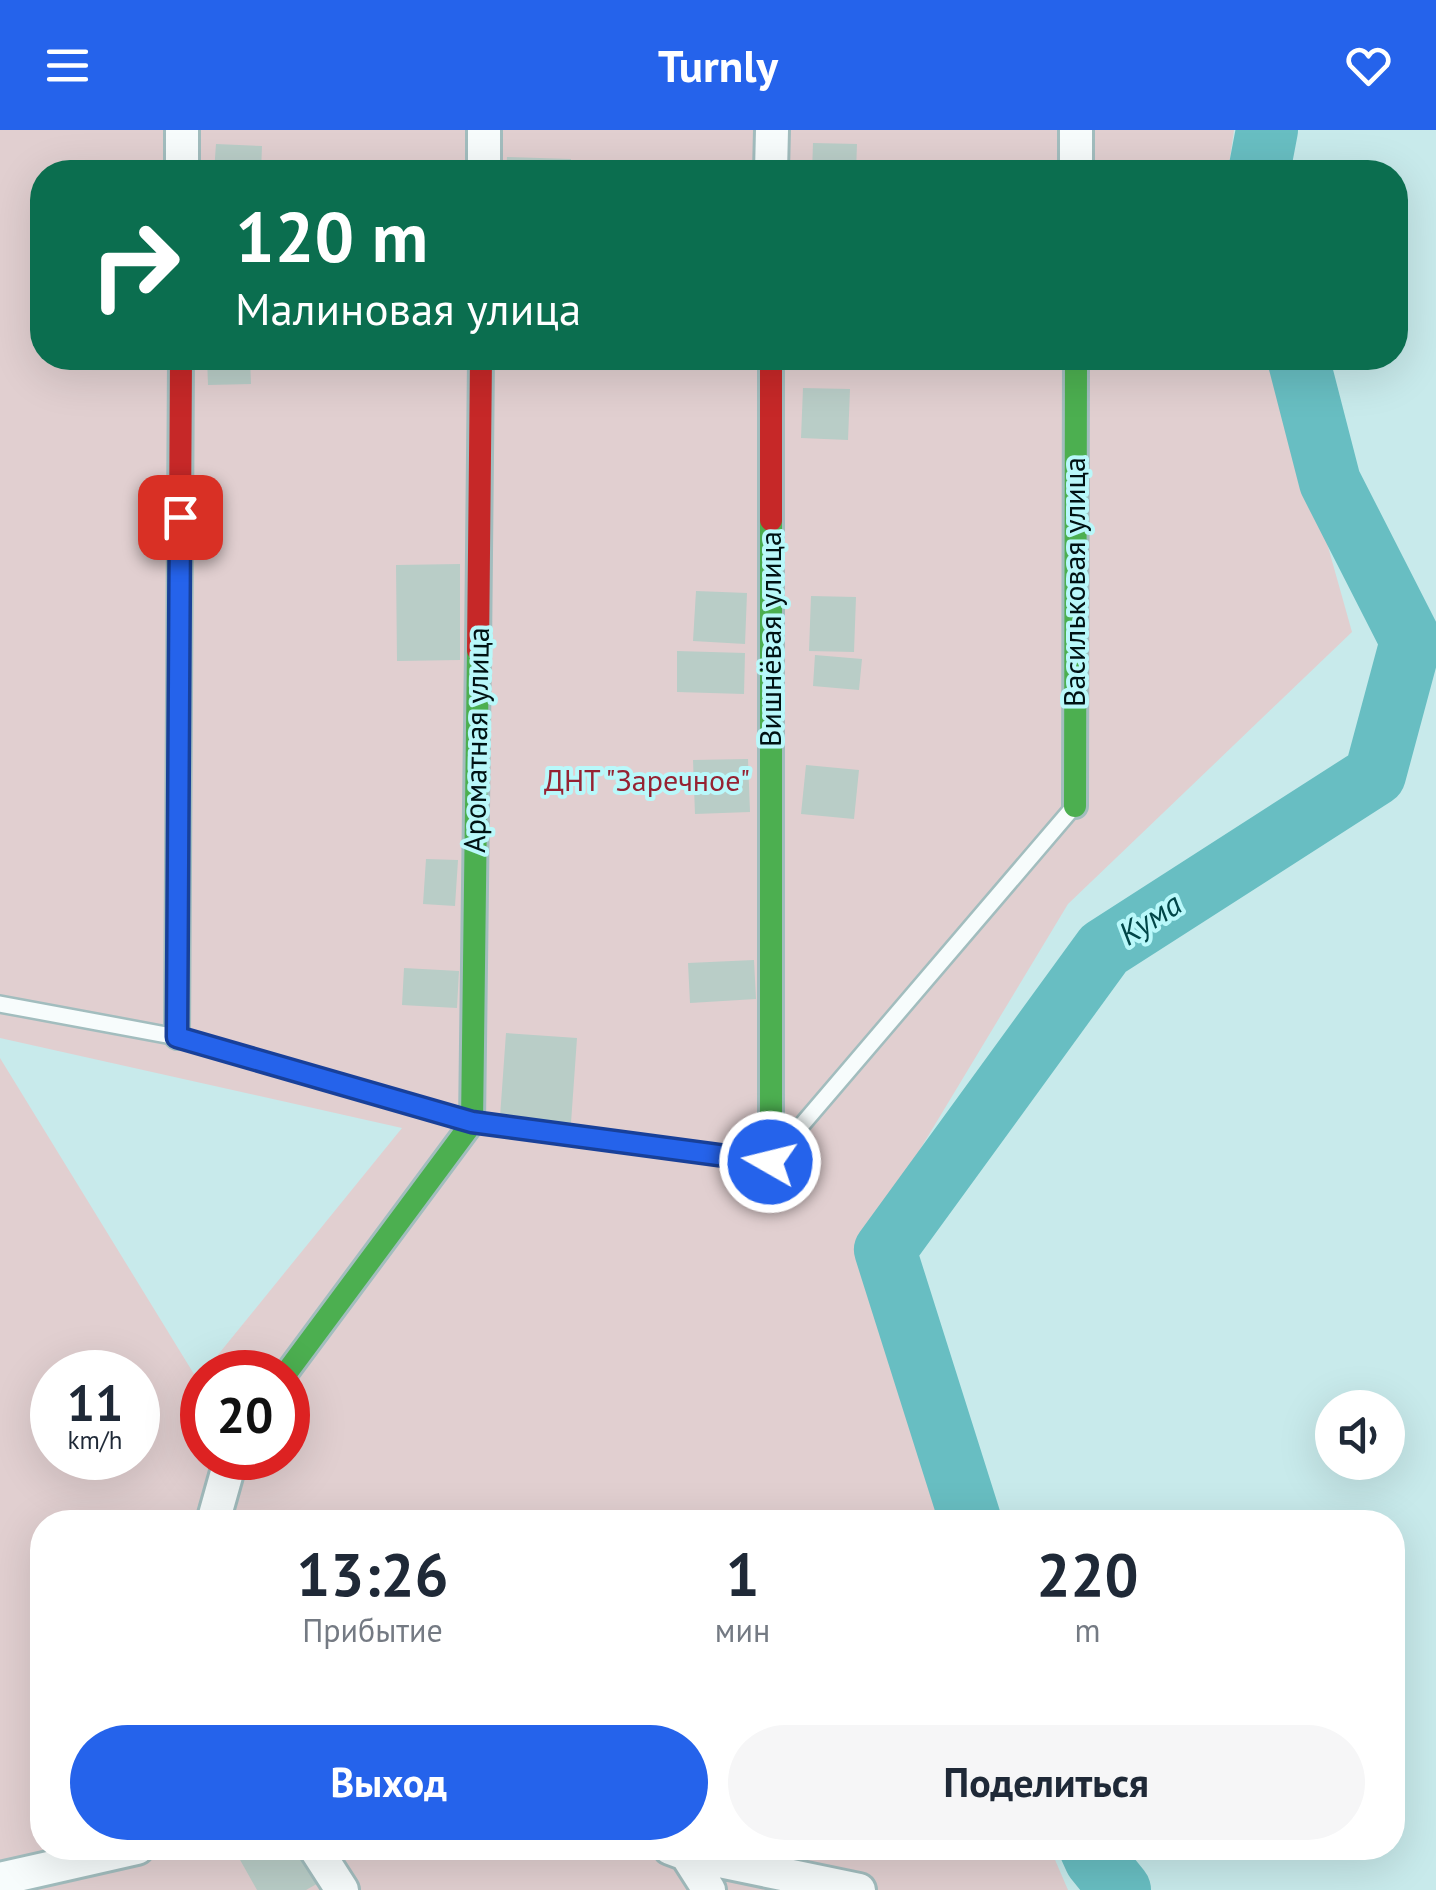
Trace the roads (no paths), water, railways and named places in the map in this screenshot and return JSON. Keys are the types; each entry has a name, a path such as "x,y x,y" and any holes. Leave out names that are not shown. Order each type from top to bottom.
{"street":[{"path":"182,130 182,160"},
{"path":"484,130 484,160"},
{"path":"772,130 772,160"},
{"path":"1076,130 1076,160"},
{"path":"177,1037 181,370"},
{"name":"Ароматная улица","path":"472,1122 482,370"},
{"name":"Вишнёвая улица","path":"770,1162 771,370"},
{"name":"Васильковая улица","path":"1075,806 1076,370"},
{"path":"303,1350 472,1122"},
{"path":"216,1510 224,1480"},
{"path":"4,1890 0,1881 87,1860"},
{"path":"323,1860 342,1890"},
{"path":"686,1860 709,1890"},
{"path":"723,1860 859,1890"}],"lane":[{"path":"0,1004 177,1037 472,1122 770,1162 1075,806"}],"waterway":[{"name":"Кума","path":"1261,160 1267,130"},
{"name":"Кума","path":"967,1510 885,1250 1104,949 1375,775 1411,641 1330,482 1301,370"},
{"name":"Кума","path":"1096,1860 1120,1890"}],"park label":[{"name":"ДНТ \"Заречное\"","path":"647,781"}]}
